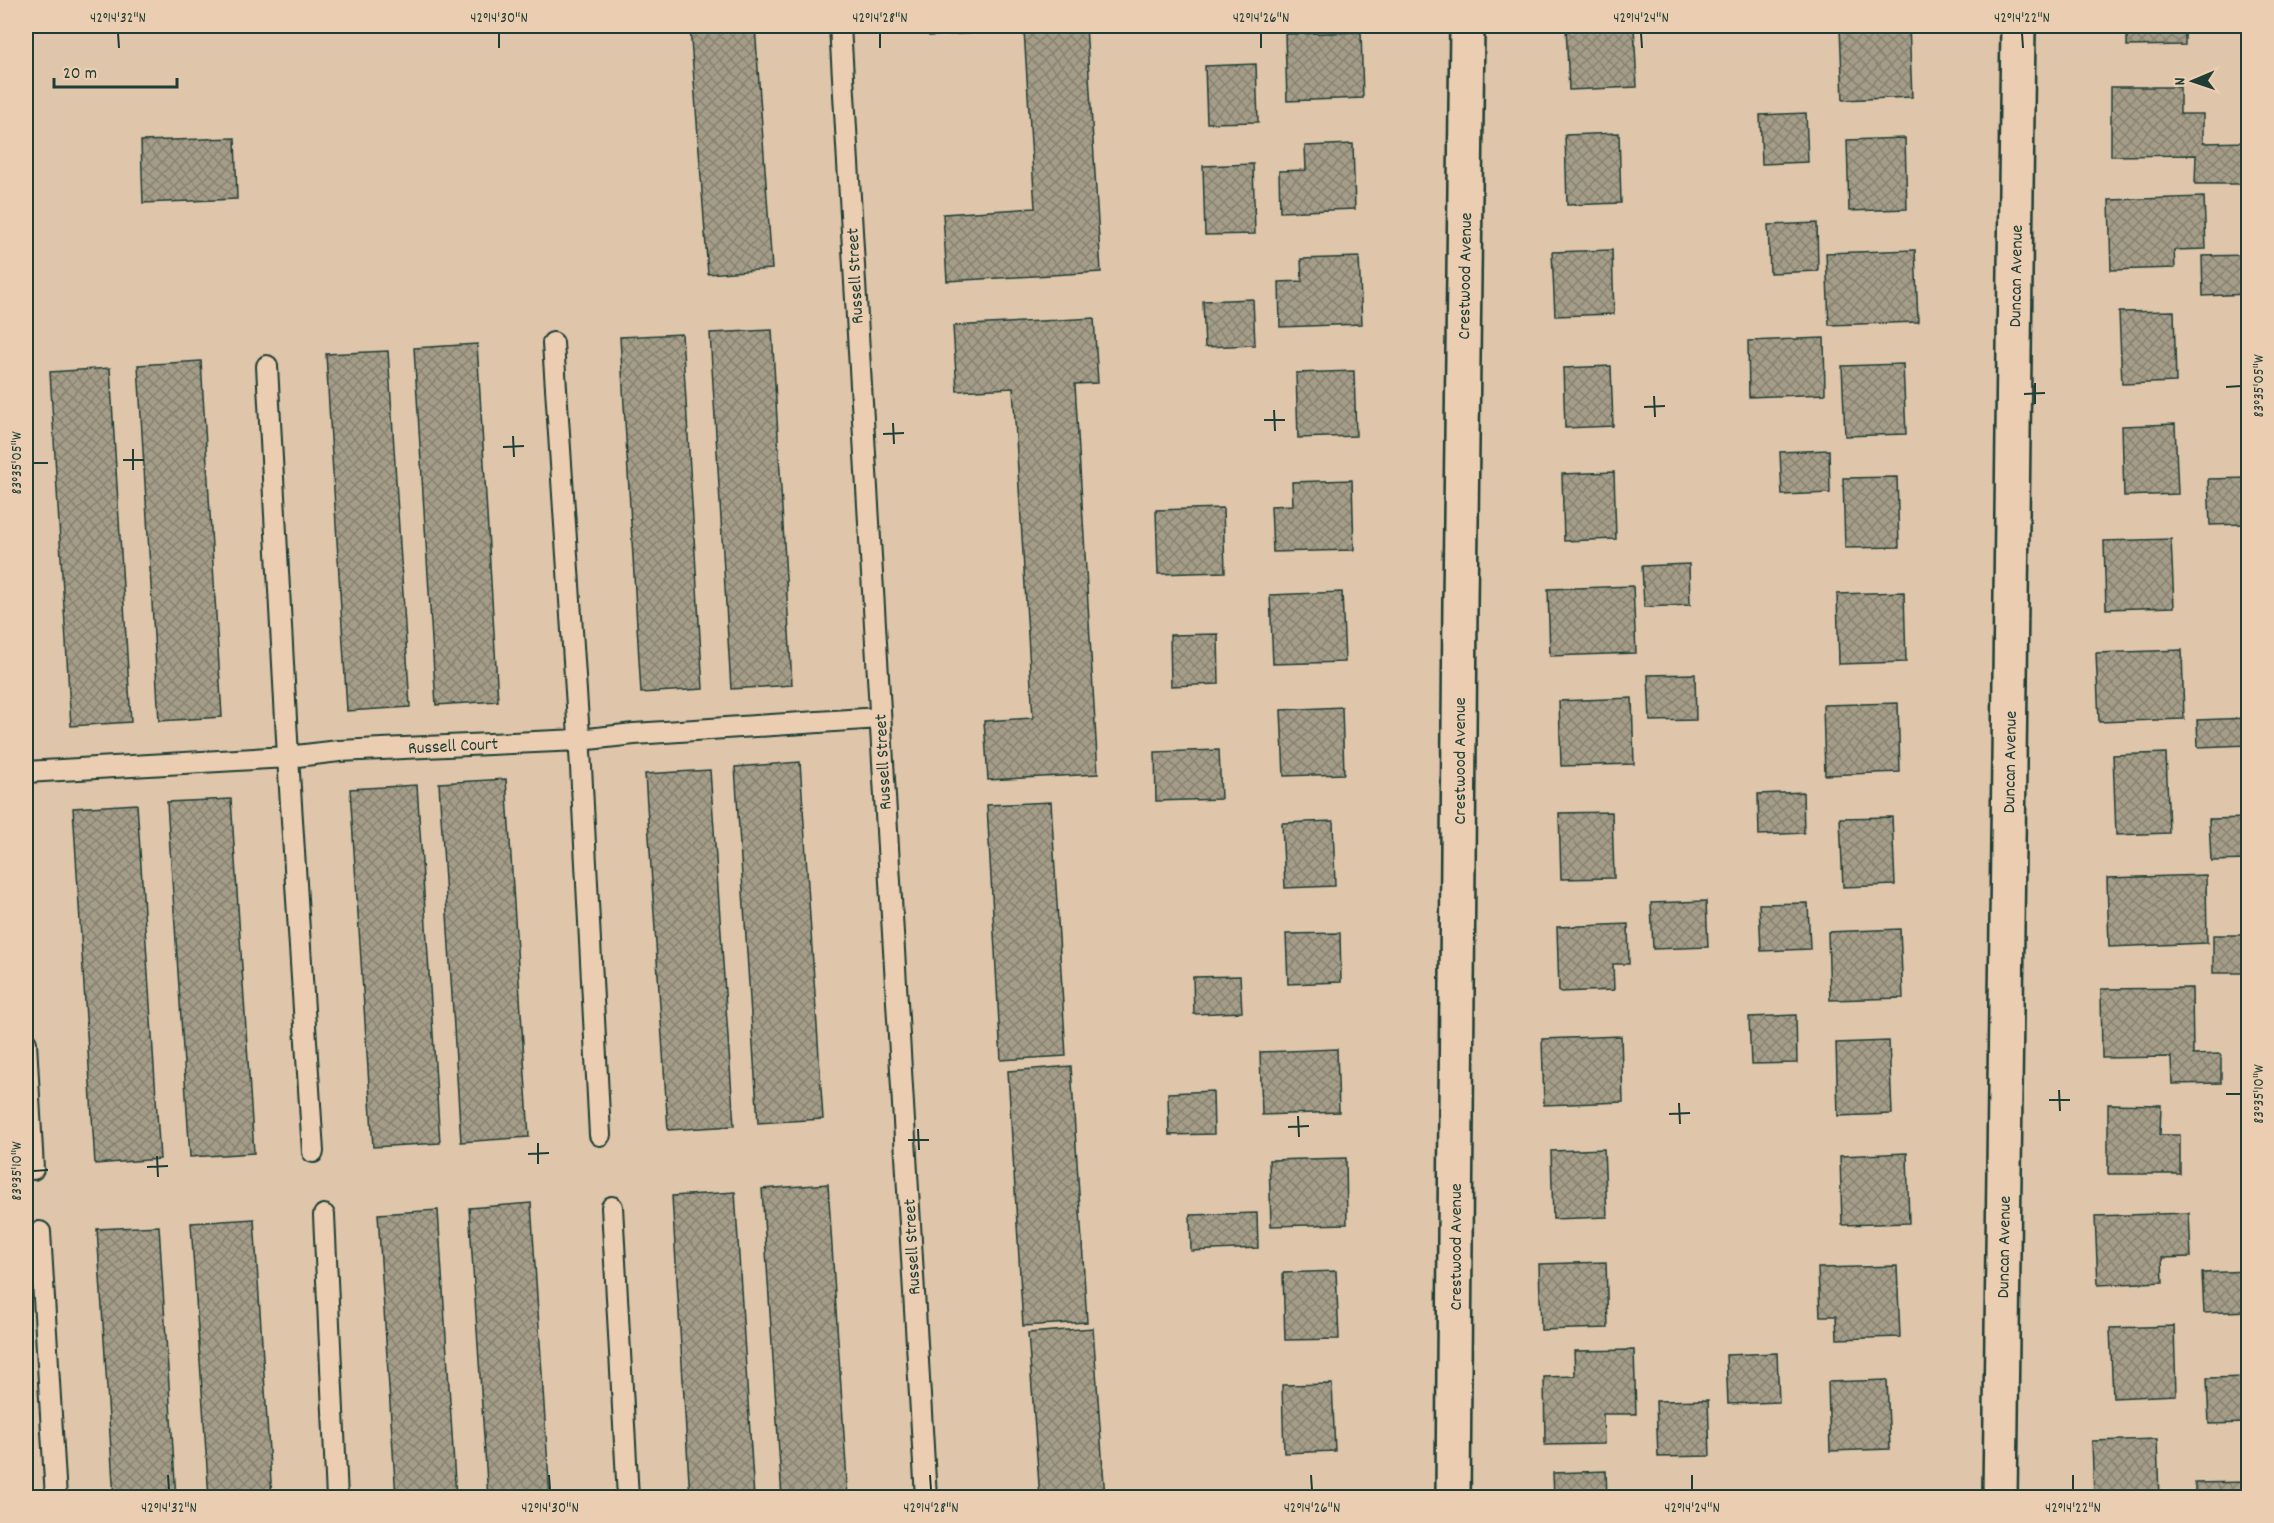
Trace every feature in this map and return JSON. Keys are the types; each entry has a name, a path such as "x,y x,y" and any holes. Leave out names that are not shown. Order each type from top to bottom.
{"street":[{"name":"Crestwood Avenue","path":"1453,1497 1467,26"},
{"name":"Duncan Avenue","path":"2000,1497 2018,26"}],"lane":[{"name":"Russell Street","path":"840,26 926,1497"},
{"path":"553,343 579,740 600,1135"},
{"path":"267,366 288,757 313,1152"},
{"name":"Russell Court","path":"26,772 288,757 339,751 579,740 880,718"},
{"path":"26,1043 33,1169"},
{"path":"612,1207 628,1497"},
{"path":"324,1215 338,1497"},
{"path":"39,1232 56,1497"}],"building":[{"path":"690,26 755,26 772,269 708,274"},
{"path":"929,26 1086,26 1101,272 947,281 943,214 1035,208 1024,30 929,36"},
{"path":"1566,26 1634,26 1637,87 1569,90"},
{"path":"1909,26 1912,97 1843,100 1840,28"},
{"path":"2127,26 2185,26 2185,45 2127,46"},
{"path":"1361,32 1363,98 1287,101 1285,34"},
{"path":"1256,64 1258,122 1207,123 1205,66"},
{"path":"2111,87 2180,87 2180,114 2203,114 2203,143 2248,142 2248,184 2195,184 2196,155 2111,156"},
{"path":"1806,113 1808,162 1762,164 1760,115"},
{"path":"1619,133 1621,203 1567,205 1565,135"},
{"path":"235,138 237,199 143,203 141,141"},
{"path":"1905,138 1907,209 1849,211 1847,140"},
{"path":"1353,144 1355,209 1280,212 1279,171 1306,170 1305,146"},
{"path":"1253,164 1255,234 1205,235 1203,166"},
{"path":"2204,197 2206,249 2174,250 2175,268 2111,270 2109,200"},
{"path":"1817,223 1818,271 1770,273 1768,225"},
{"path":"1612,250 1614,314 1555,316 1552,252"},
{"path":"1915,250 1918,322 1829,325 1826,253"},
{"path":"2248,255 2248,294 2203,296 2202,256"},
{"path":"1359,257 1362,324 1280,327 1279,282 1302,281 1301,259"},
{"path":"1253,299 1255,345 1205,347 1203,301"},
{"path":"2174,311 2176,382 2122,384 2119,312"},
{"path":"1094,318 1098,383 1075,384 1098,774 988,780 984,721 1033,718 1013,388 957,391 953,326"},
{"path":"772,330 792,685 731,689 710,333"},
{"path":"682,334 703,689 641,693 620,337"},
{"path":"1824,338 1825,394 1749,397 1748,341"},
{"path":"477,344 498,701 436,705 414,348"},
{"path":"388,351 410,707 347,711 326,354"},
{"path":"201,361 222,717 159,721 138,365"},
{"path":"1903,364 1906,434 1845,436 1842,366"},
{"path":"1611,366 1613,426 1565,428 1563,368"},
{"path":"110,368 131,722 71,726 50,372"},
{"path":"1354,371 1356,436 1298,438 1296,373"},
{"path":"2175,424 2178,494 2124,496 2122,426"},
{"path":"1829,450 1830,493 1782,495 1780,452"},
{"path":"1614,472 1616,539 1564,541 1562,474"},
{"path":"1897,477 1899,547 1845,548 1843,478"},
{"path":"2248,478 2248,524 2210,525 2208,479"},
{"path":"1352,480 1354,550 1273,552 1271,506 1293,505 1292,482"},
{"path":"1223,508 1225,572 1158,574 1156,510"},
{"path":"2171,539 2174,607 2106,609 2104,541"},
{"path":"1689,564 1690,605 1644,607 1642,566"},
{"path":"1633,586 1636,653 1550,656 1548,589"},
{"path":"1342,592 1345,662 1273,664 1270,595"},
{"path":"1904,592 1906,662 1839,664 1837,594"},
{"path":"1218,634 1219,684 1171,686 1170,635"},
{"path":"2182,650 2184,719 2099,722 2096,653"},
{"path":"1695,674 1696,720 1650,721 1648,675"},
{"path":"1632,698 1634,764 1561,766 1559,701"},
{"path":"1898,703 1900,772 1825,775 1823,705"},
{"path":"1342,707 1344,774 1284,776 1281,710"},
{"path":"2248,718 2248,745 2198,747 2197,720"},
{"path":"1219,750 1221,799 1156,801 1155,752"},
{"path":"2166,753 2169,833 2116,835 2113,755"},
{"path":"800,762 823,1119 758,1123 735,767"},
{"path":"710,770 734,1126 668,1130 645,774"},
{"path":"506,779 529,1137 461,1142 439,783"},
{"path":"417,785 440,1143 373,1147 350,789"},
{"path":"1803,792 1804,833 1759,835 1758,794"},
{"path":"231,799 254,1153 190,1157 167,802"},
{"path":"1051,802 1066,1056 1001,1060 987,805"},
{"path":"137,804 160,1159 95,1164 73,808"},
{"path":"1612,812 1614,878 1561,879 1559,813"},
{"path":"1892,817 1895,885 1843,887 1840,818"},
{"path":"2248,818 2248,860 2211,861 2209,819"},
{"path":"1333,821 1335,886 1285,888 1282,823"},
{"path":"2206,875 2207,943 2109,947 2107,878"},
{"path":"1706,901 1708,947 1653,949 1651,903"},
{"path":"1808,903 1810,949 1761,951 1759,904"},
{"path":"1628,924 1629,964 1613,964 1614,990 1559,992 1557,927"},
{"path":"1900,929 1903,998 1830,1000 1828,932"},
{"path":"1340,933 1341,982 1288,984 1286,934"},
{"path":"2213,935 2248,935 2248,973 2213,973"},
{"path":"1240,976 1242,1012 1194,1014 1193,977"},
{"path":"2192,988 2193,1055 2221,1054 2221,1083 2172,1084 2171,1057 2102,1058 2101,989"},
{"path":"1796,1015 1797,1063 1751,1064 1749,1017"},
{"path":"1621,1036 1623,1102 1544,1105 1542,1039"},
{"path":"1889,1041 1892,1114 1838,1116 1836,1043"},
{"path":"1337,1049 1339,1112 1262,1115 1260,1052"},
{"path":"1071,1066 1087,1322 1023,1326 1008,1071"},
{"path":"1213,1091 1214,1134 1169,1135 1168,1093"},
{"path":"2108,1104 2161,1105 2160,1135 2180,1135 2180,1174 2108,1174"},
{"path":"1604,1149 1607,1217 1553,1219 1551,1151"},
{"path":"1907,1153 1909,1223 1842,1225 1840,1156"},
{"path":"1346,1158 1347,1224 1271,1226 1269,1160"},
{"path":"828,1184 848,1498 782,1498 762,1189"},
{"path":"735,1192 754,1498 690,1498 672,1196"},
{"path":"531,1203 550,1498 488,1498 469,1208"},
{"path":"438,1210 456,1498 396,1498 378,1214"},
{"path":"1257,1213 1258,1248 1191,1251 1190,1215"},
{"path":"2189,1213 2191,1257 2162,1258 2163,1282 2098,1285 2095,1216"},
{"path":"254,1219 272,1498 209,1498 191,1223"},
{"path":"159,1226 176,1498 114,1498 97,1229"},
{"path":"1606,1262 1608,1328 1541,1330 1539,1264"},
{"path":"1897,1266 1900,1337 1837,1339 1836,1316 1820,1316 1818,1268"},
{"path":"1336,1271 1339,1339 1285,1340 1283,1273"},
{"path":"2248,1271 2248,1311 2204,1313 2202,1273"},
{"path":"2174,1326 2176,1395 2113,1398 2110,1328"},
{"path":"1093,1328 1105,1498 1040,1498 1028,1333"},
{"path":"1634,1350 1636,1414 1603,1414 1604,1444 1545,1445 1544,1377 1575,1376 1574,1351"},
{"path":"1777,1353 1779,1402 1728,1404 1726,1355"},
{"path":"2248,1377 2248,1423 2209,1424 2207,1378"},
{"path":"1887,1380 1890,1449 1830,1451 1828,1382"},
{"path":"1332,1384 1335,1451 1284,1453 1282,1385"},
{"path":"1708,1400 1710,1456 1658,1457 1656,1401"},
{"path":"2157,1439 2159,1498 2094,1498 2092,1441"},
{"path":"1606,1471 1607,1498 1554,1498 1553,1473"},
{"path":"2248,1482 2248,1498 2195,1498 2195,1483"}]}
